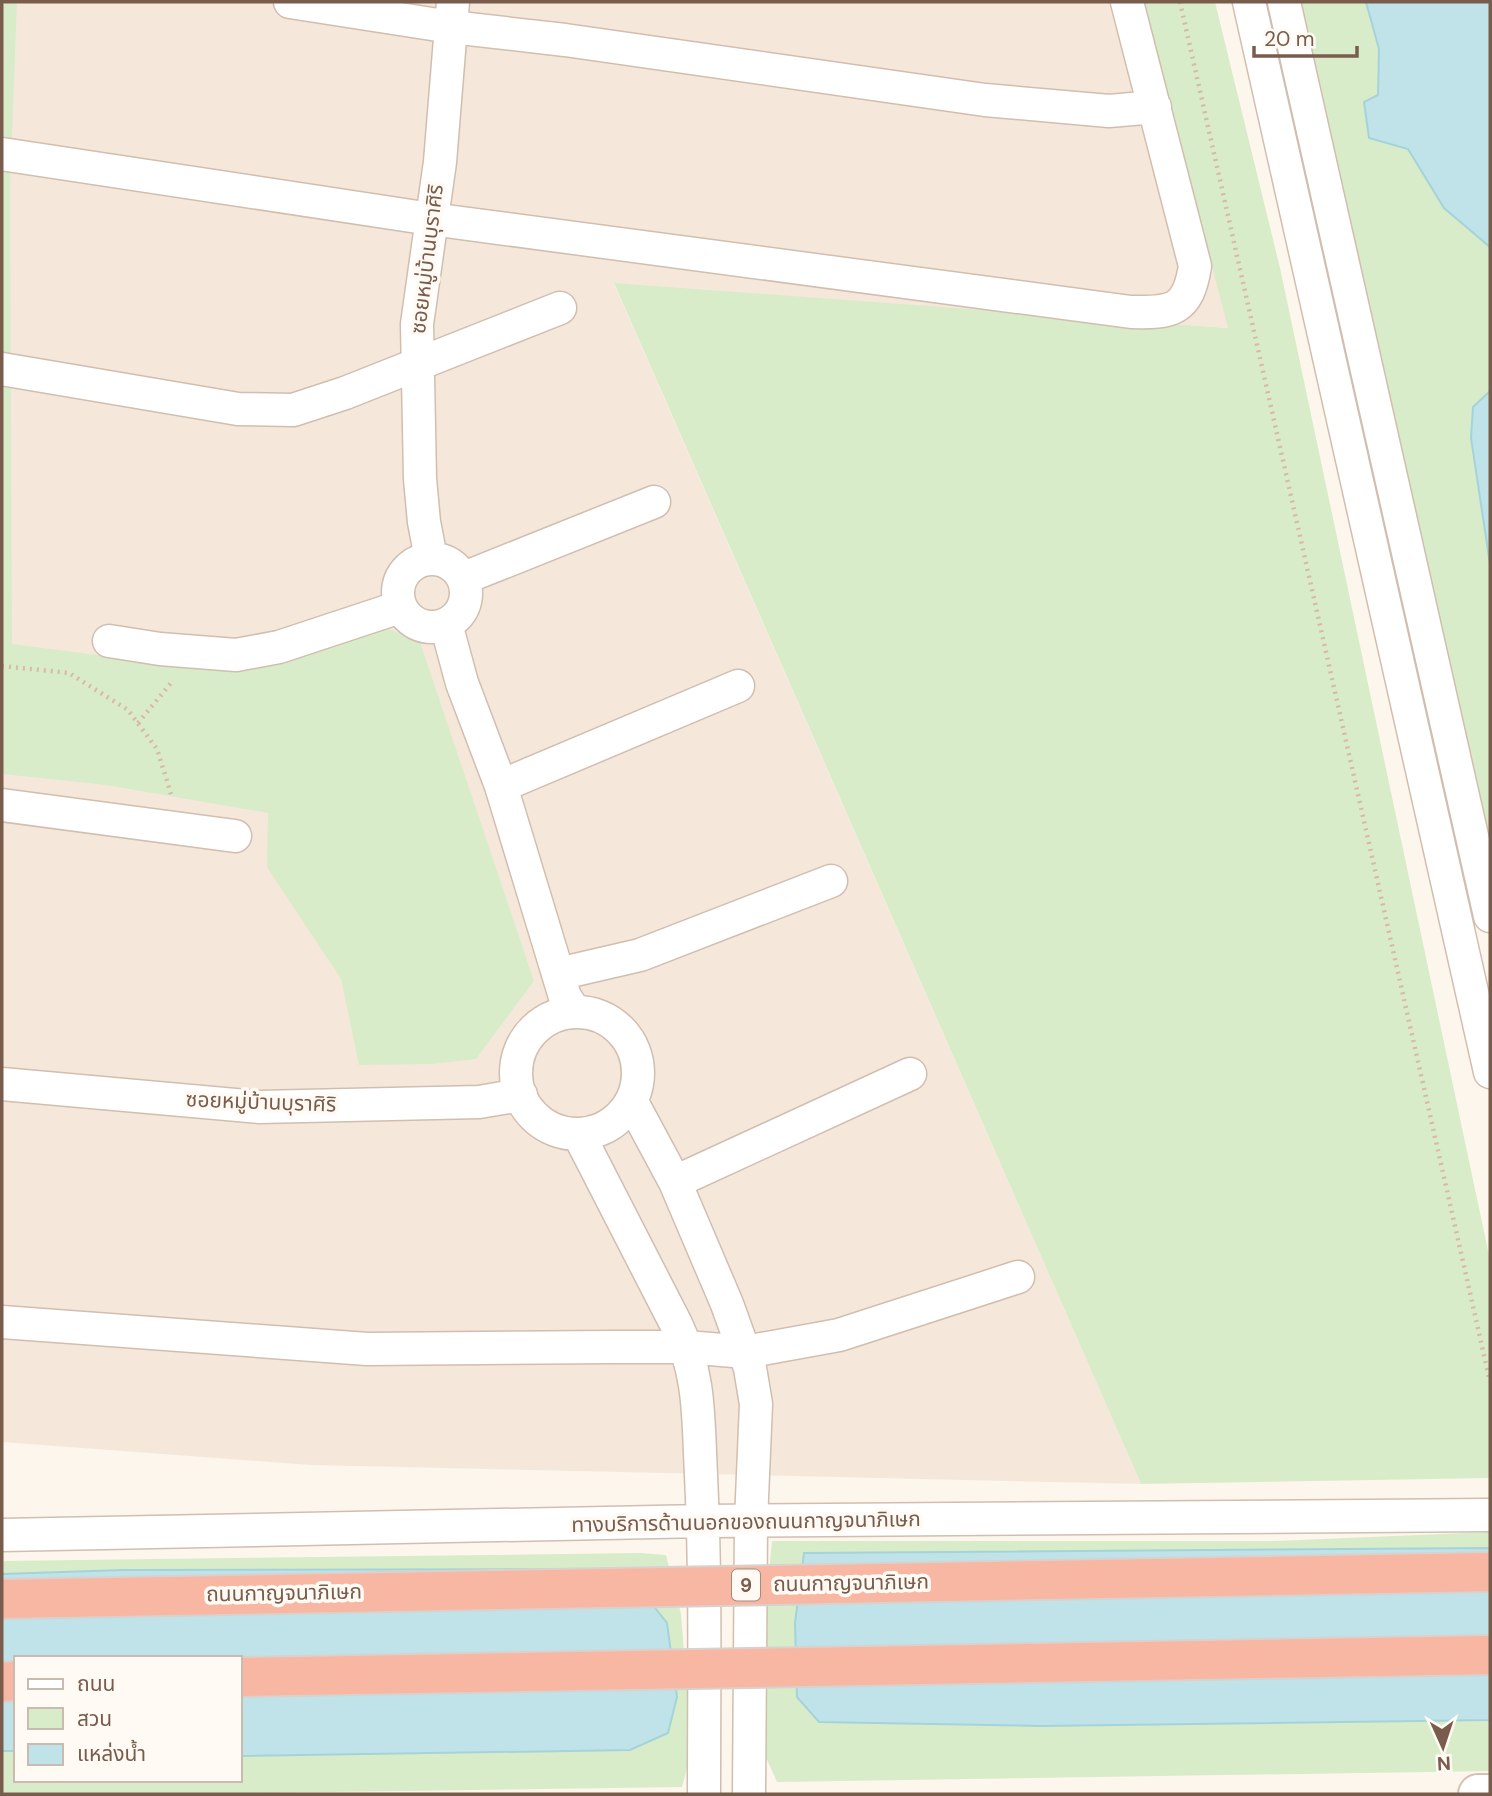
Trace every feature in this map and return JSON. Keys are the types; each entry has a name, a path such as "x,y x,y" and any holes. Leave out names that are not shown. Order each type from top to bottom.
{"highway":[{"name":"ถนนกาญจนาภิเษก","path":"2,1599 1490,1572"},
{"path":"242,1677 1490,1655"}],"main road":[{"path":"1478,1794 1490,1794"}],"street":[{"path":"290,2 452,14 565,40 985,100 1109,111 1155,107"},
{"path":"2,154 431,219 1131,312 1162,313 1179,305 1192,287 1195,266 1127,2"},
{"path":"1249,2 1490,1072"},
{"path":"1284,2 1490,916"},
{"name":"ซอยหมู่บ้านบุราศิริ","path":"430,558 420,479 417,324 440,162 452,14"},
{"path":"2,369 238,409 293,410 345,393 560,308"},
{"path":"464,578 654,502"},
{"path":"430,558 444,560 456,567 464,578 467,592 464,605 457,616 446,624 433,627 420,625 408,618 400,607 397,594 399,581 406,569 417,561 430,558"},
{"path":"109,641 160,649 236,655 279,647 400,607"},
{"path":"446,624 462,683 501,786 565,997 575,1012"},
{"path":"1399,668 1434,658"},
{"path":"501,786 738,687"},
{"path":"2,805 235,836"},
{"path":"558,974 640,955 831,881"},
{"path":"575,1012 596,1015 615,1025 629,1041 637,1061 638,1082 632,1102 618,1119 601,1130 579,1135 558,1132 539,1122 525,1106 521,1095 517,1086 516,1065 523,1045 536,1028 554,1017 575,1012"},
{"path":"675,1182 910,1073"},
{"name":"ซอยหมู่บ้านบุราศิริ","path":"2,1084 259,1107 479,1102 521,1095"},
{"path":"632,1102 675,1182 732,1316 745,1352 756,1404 751,1521 749,1794"},
{"path":"579,1135 687,1347 695,1376 703,1521 704,1794"},
{"path":"2,1322 368,1349 687,1347 745,1352 839,1335 1018,1277"},
{"name":"ทางบริการด้านนอกของถนนกาญจนาภิเษก","path":"2,1535 703,1521 1490,1515"}],"path":[{"path":"1181,2 1490,1382"},
{"path":"138,723 196,652"},
{"path":"2,666 69,673 128,710 157,749 182,829"}],"shaded area":[{"path":"2,2 1143,2 1229,328 614,284 1141,1484 311,1465 2,1442"}],"green space":[{"path":"2,2 17,2 10,190 12,644 214,670 389,629 420,642 534,981 476,1059 432,1064 359,1065 341,979 267,867 268,813 106,785 2,774"},
{"path":"1143,2 1215,2 1280,268 1490,1260 1490,1478 1141,1484 614,283 1228,328"},
{"path":"1286,2 1490,2 1490,391 1473,407 1471,438 1490,564 1490,842 1366,295"},
{"path":"1490,1532 1490,1771 777,1782 764,1753 765,1615 772,1541 1275,1541"},
{"path":"641,1553 666,1555 681,1614 689,1715 689,1761 682,1787 2,1794 2,1561"}],"water":[{"path":"1366,2 1490,2 1490,247 1444,208 1408,149 1369,138 1364,102 1378,95 1379,49"},
{"path":"1490,391 1490,564 1471,438 1473,407"},
{"path":"1490,1548 1490,1720 1041,1726 819,1722 797,1697 795,1623 804,1553"},
{"path":"624,1569 667,1623 677,1697 668,1733 630,1750 242,1756 242,1656 14,1656 14,1751 2,1751 2,1574 123,1570"}]}
